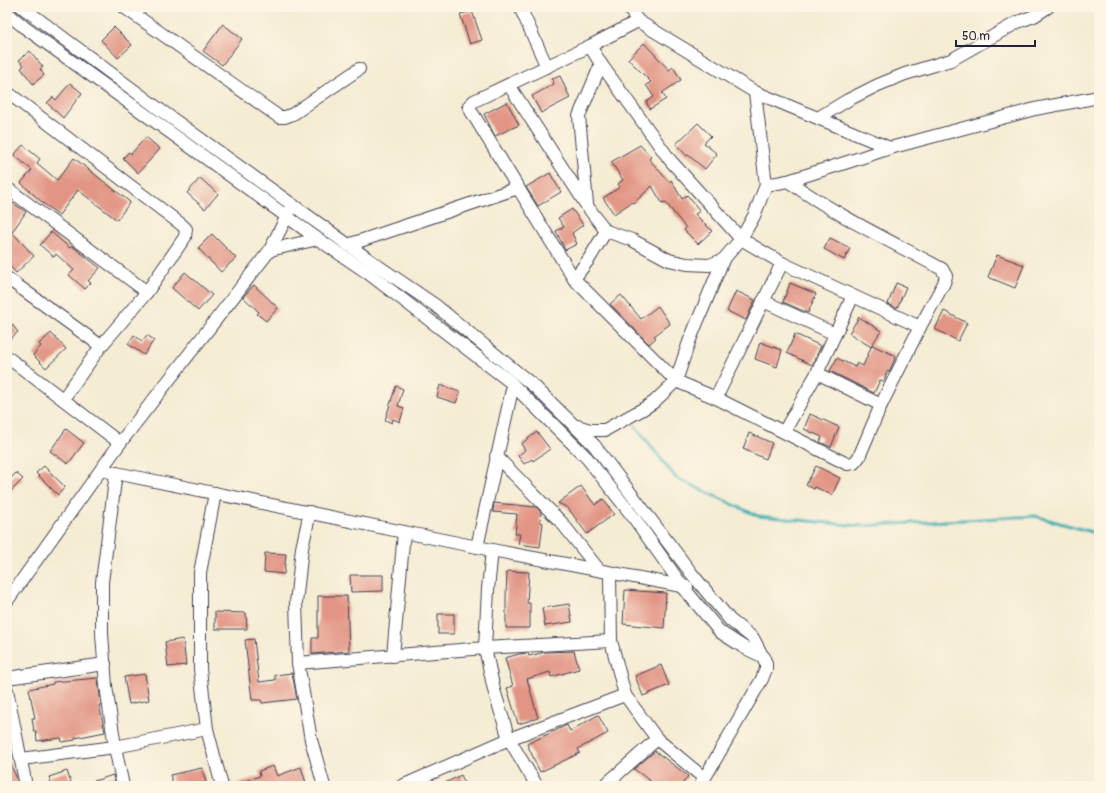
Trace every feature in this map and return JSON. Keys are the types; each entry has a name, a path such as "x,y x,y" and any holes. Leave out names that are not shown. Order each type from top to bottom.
{"street":[{"path":"22,7 159,109 348,245 371,268 430,319 513,385 587,458 634,518 683,587 720,632 745,648 764,657"},
{"path":"124,7 279,117 293,114 358,69"},
{"path":"520,7 547,67"},
{"path":"628,7 638,21 755,92 890,148"},
{"path":"818,118 848,100 878,85 905,74 951,60 1018,22 1034,16 1048,7"},
{"path":"7,14 318,239 371,268 438,308 535,387 594,445 701,586 730,620 753,638 766,663 766,669 762,679 702,782 657,739 624,694 611,641 604,571 562,523 496,456"},
{"path":"638,21 547,67 474,101 469,106 574,279 676,381 716,398 847,464 854,463 859,457 881,405 944,283 946,276 942,269 830,209 805,194 788,181"},
{"path":"590,46 601,64 670,160 741,239 782,263 920,327"},
{"path":"87,72 94,61"},
{"path":"587,206 579,116 601,64"},
{"path":"509,85 587,206 606,231 632,240 669,260 687,264 709,265 723,260"},
{"path":"7,92 182,224 186,229 184,237 146,292 101,346 63,399"},
{"path":"575,425 590,430 605,430 649,405 676,381 689,342 723,260 741,239 754,216 766,185 755,92"},
{"path":"766,185 788,181 890,148 1035,109 1099,98"},
{"path":"152,120 159,109"},
{"path":"224,171 230,160"},
{"path":"7,188 146,292"},
{"path":"348,245 518,188"},
{"path":"7,600 120,443 270,250 293,205"},
{"path":"574,279 589,259 606,231"},
{"path":"270,250 318,239"},
{"path":"716,398 782,263"},
{"path":"7,278 101,346"},
{"path":"784,432 817,373 853,296"},
{"path":"763,301 835,334"},
{"path":"430,319 438,308"},
{"path":"7,357 120,443"},
{"path":"495,370 501,358"},
{"path":"817,373 881,405"},
{"path":"477,547 513,385"},
{"path":"546,417 556,407"},
{"path":"101,470 477,547 683,587 701,586"},
{"path":"116,473 102,582 102,634 106,686 115,747 123,786"},
{"path":"215,493 200,573 200,669 207,728 222,786"},
{"path":"310,512 302,548 296,603 298,663 311,740 324,786"},
{"path":"393,656 404,532"},
{"path":"492,550 488,589 485,648 494,690 509,739 536,786"},
{"path":"298,663 485,648 611,641"},
{"path":"7,678 105,664"},
{"path":"7,690 26,786"},
{"path":"402,786 424,782 509,739 624,694"},
{"path":"21,759 115,747 207,728"},
{"path":"604,786 657,739"}],"building":[{"path":"472,11 482,40 470,44 460,14"},
{"path":"223,24 242,39 222,65 203,51"},
{"path":"114,27 132,45 118,58 101,40"},
{"path":"644,43 669,70 673,67 681,80 662,93 666,99 650,109 646,102 654,97 646,85 651,82 628,59"},
{"path":"30,51 43,67 40,69 44,75 33,84 21,68 24,66 19,60"},
{"path":"560,76 570,98 541,113 532,96 554,84 552,79"},
{"path":"70,83 82,93 63,118 47,103 53,97 56,100"},
{"path":"507,102 519,125 495,136 484,114"},
{"path":"698,123 711,136 704,143 717,154 705,169 688,155 687,156 676,144"},
{"path":"146,137 160,149 138,173 123,158 129,152 131,154"},
{"path":"23,145 40,159 37,163 57,180 74,158 130,202 117,220 78,190 59,215 44,204 21,183 32,170 14,155"},
{"path":"640,145 651,157 649,159 669,182 671,180 682,199 687,195 700,211 695,214 712,231 698,244 684,230 686,228 665,202 662,203 652,186 634,203 632,202 614,214 603,198 620,187 618,184 623,180 611,162"},
{"path":"550,173 561,192 538,206 526,187"},
{"path":"200,178 218,194 205,209 187,193"},
{"path":"7,199 26,212 12,232 34,256 16,273 7,263 7,249 12,245 7,240"},
{"path":"572,209 583,225 572,233 577,244 565,250 556,231 564,227 558,218"},
{"path":"51,232 70,248 72,246 100,268 88,281 91,283 85,289 69,275 74,270 56,254 54,257 40,245"},
{"path":"212,234 236,258 221,272 198,248"},
{"path":"830,238 850,248 844,260 824,249"},
{"path":"997,255 1024,265 1015,288 988,277"},
{"path":"185,272 212,295 198,311 172,288"},
{"path":"790,283 816,294 808,313 783,302"},
{"path":"896,283 906,287 897,308 888,304"},
{"path":"254,285 278,308 266,321 257,314 259,312 243,297"},
{"path":"736,291 755,300 746,320 727,311"},
{"path":"621,295 641,319 658,306 670,324 654,336 656,338 649,344 610,304"},
{"path":"944,311 967,323 958,341 935,329"},
{"path":"859,317 881,331 871,347 849,333"},
{"path":"7,318 18,332 7,342"},
{"path":"51,333 66,349 46,368 33,355 41,346 39,344"},
{"path":"795,334 821,346 812,365 787,353"},
{"path":"134,335 142,341 147,335 154,340 144,355 128,344"},
{"path":"760,342 782,350 777,367 755,359"},
{"path":"872,345 896,356 889,372 887,371 884,381 880,380 874,393 830,371 837,358 855,367 857,363 863,366"},
{"path":"440,385 460,392 456,403 437,397"},
{"path":"396,386 403,389 398,406 404,408 400,422 393,419 392,423 385,420"},
{"path":"810,414 839,427 831,447 820,442 822,437 804,429"},
{"path":"66,429 84,443 68,464 50,451"},
{"path":"537,432 550,449 533,461 532,459 524,464 518,456 525,450 521,444"},
{"path":"749,433 772,443 766,459 743,449"},
{"path":"44,466 65,487 58,495 36,473"},
{"path":"816,466 840,478 832,495 815,487 814,489 806,485"},
{"path":"16,473 23,479 7,495 7,482"},
{"path":"581,486 595,505 603,499 614,514 587,534 568,508 558,503"},
{"path":"494,503 536,507 541,512 540,522 543,523 540,547 518,544 520,534 515,534 517,514 493,512"},
{"path":"265,553 286,554 284,574 264,572"},
{"path":"507,571 529,572 527,603 530,603 530,628 506,628"},
{"path":"350,575 383,575 383,591 351,592"},
{"path":"625,590 666,593 664,628 623,624"},
{"path":"318,596 347,596 349,651 312,654 312,638 318,638"},
{"path":"569,604 572,622 545,626 542,608"},
{"path":"215,612 246,613 247,629 215,629"},
{"path":"438,614 454,614 454,634 438,634"},
{"path":"183,639 186,665 168,667 165,642"},
{"path":"254,639 259,682 275,680 275,675 292,673 297,699 262,703 261,700 252,700 245,640"},
{"path":"574,651 579,669 551,677 550,672 527,679 538,718 518,724 507,688 513,686 505,658 528,653 529,656 545,652"},
{"path":"661,665 669,685 643,696 635,676"},
{"path":"145,674 149,700 129,704 124,677"},
{"path":"98,678 101,705 99,705 105,732 62,742 61,738 37,741 32,718 35,718 29,689 53,684 53,682"},
{"path":"598,715 608,733 578,749 580,753 540,772 527,744 567,725 570,731"},
{"path":"655,751 688,776 681,786 657,786 634,769"},
{"path":"7,756 17,779 18,786 7,786"},
{"path":"273,766 277,776 301,767 306,783 297,786 235,786 235,784 260,776 259,771"},
{"path":"202,768 207,786 174,786 170,775"},
{"path":"67,771 72,786 52,786 49,777"},
{"path":"113,775 115,786 86,786 85,784"},
{"path":"461,775 466,786 439,786"}],"waterway":[{"path":"635,426 676,478 758,516 859,526 1035,516 1099,534"}]}
